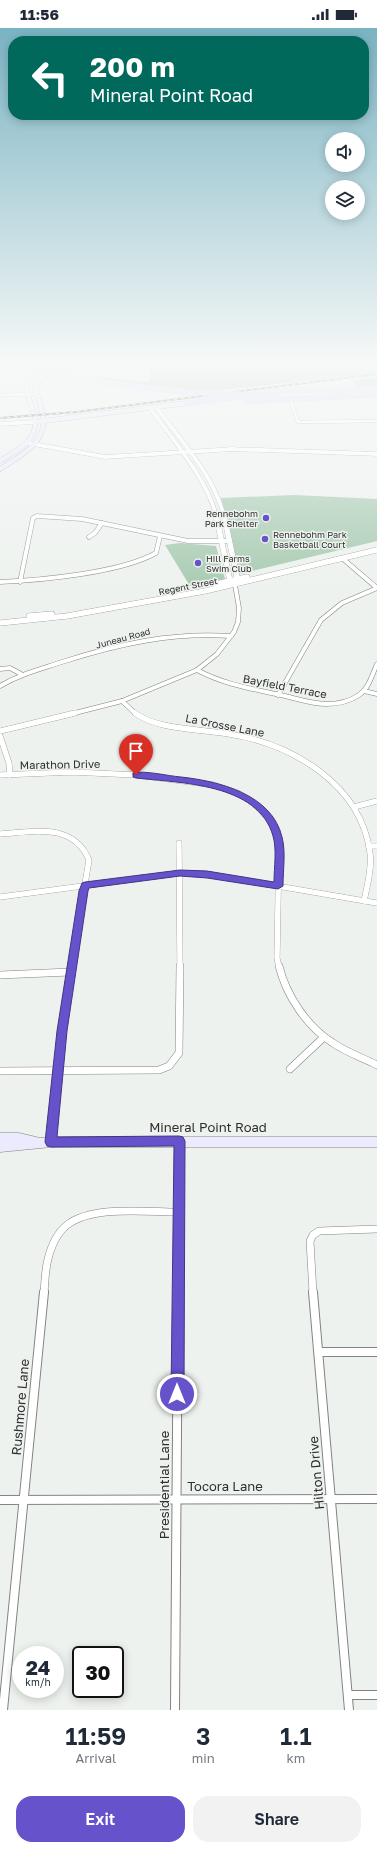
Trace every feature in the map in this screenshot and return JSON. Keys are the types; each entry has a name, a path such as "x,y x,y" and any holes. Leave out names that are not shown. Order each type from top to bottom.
{"main road":[{"path":"0,461 28,443 31,439"},
{"path":"0,469 34,445 39,439"},
{"name":"Mineral Point Road","path":"0,1138 19,1138 39,1142 377,1142"},
{"name":"Mineral Point Road","path":"0,1147 20,1147 39,1142"}],"street":[{"path":"0,730 122,701 197,670 217,654 231,636 239,615 214,504 207,489 173,439"},
{"path":"180,439 216,492 237,579"},
{"path":"28,443 105,457 234,449 377,454"},
{"path":"20,582 34,517 73,518 188,541 229,541"},
{"path":"89,537 95,533 102,523"},
{"path":"0,582 20,582 143,561 155,554 159,547 160,536"},
{"name":"Regent Street","path":"0,623 75,615 233,583 377,545"},
{"name":"Regent Street","path":"0,619 62,613 233,583 237,579 340,556 377,550"},
{"path":"278,695 315,628 322,619 344,602 377,588 340,556"},
{"name":"Juneau Road","path":"0,686 2,681 21,674 163,636 191,634 231,636"},
{"path":"377,664 364,690 377,694"},
{"path":"0,669 10,668 21,674"},
{"name":"Bayfield Terrace","path":"197,670 216,679 237,686 327,704 348,700 359,695 364,690"},
{"name":"La Crosse Lane","path":"122,701 136,714 154,721 241,736 281,748 310,764 330,778 354,807 365,829 370,865 364,901"},
{"path":"0,736 10,763 10,775"},
{"name":"Marathon Drive","path":"0,775 72,772 120,774 203,782 238,793 260,808 272,822 279,844 277,958 282,979 297,1008 324,1037 350,1053 377,1064"},
{"path":"354,807 377,801"},
{"path":"0,834 53,832 75,838 83,846 89,860 70,972 57,1070 51,1142"},
{"path":"0,1071 159,1070 169,1066 175,1059 179,1053 180,1025 179,843"},
{"path":"368,846 377,846"},
{"path":"0,897 180,873 207,874 377,903"},
{"path":"0,975 70,972"},
{"path":"290,1069 324,1037"},
{"name":"Presidential Lane","path":"175,1710 179,1141"},
{"name":"Rushmore Lane","path":"3,1710 47,1261 54,1241 62,1229 73,1221 87,1214 102,1212 178,1212"},
{"name":"Hilton Drive","path":"349,1710 309,1249 310,1241 313,1235 319,1231 329,1229 377,1229"},
{"path":"319,1352 377,1352"},
{"name":"Tocora Lane","path":"0,1500 377,1499"},
{"path":"348,1695 377,1695"}],"green space":[{"path":"294,495 377,499 377,541 239,574 221,498"},
{"name":"Hill Farms Swim Club","path":"180,543 216,546 225,579 190,586 165,545"}],"place":[{"name":"Rennebohm Park Shelter","path":"266,518"},
{"name":"Rennebohm Park Basketball Court","path":"265,539"},
{"name":"Hill Farms Swim Club","path":"198,563"}],"route":[{"path":"136,775 203,782 214,784 238,793 246,797 260,808 272,822 279,844 278,886 207,874 180,873 85,885 62,1031 51,1142 179,1141 177,1394"}]}
